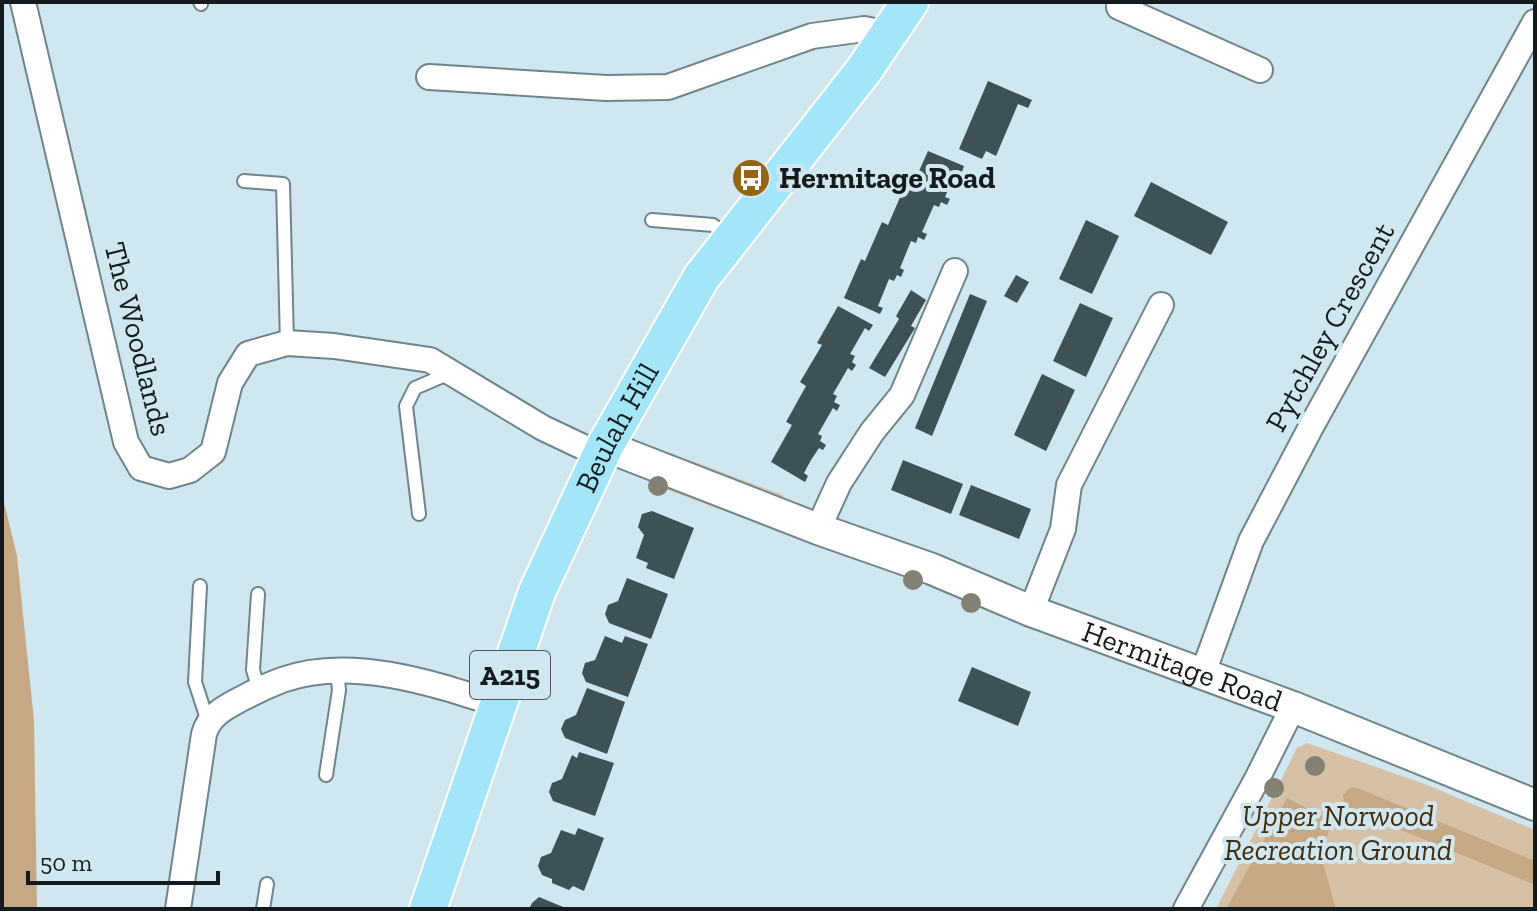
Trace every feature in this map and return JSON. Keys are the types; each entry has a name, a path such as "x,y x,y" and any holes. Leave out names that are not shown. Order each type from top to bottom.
{"main road":[{"name":"Beulah Hill","path":"428,909 537,592 603,450 701,278 864,70 910,2"}],"street":[{"name":"The Woodlands","path":"23,2 126,442 141,468 169,476 190,470 213,452 230,383 248,354 287,343 334,346 430,360 543,428 603,450"},
{"path":"1117,4 1260,70"},
{"name":"Pytchley Crescent","path":"1203,673 1258,528 1535,22"},
{"path":"429,77 606,88 668,87 812,36 864,29 889,34"},
{"path":"818,529 839,483 872,432 902,395 955,271"},
{"path":"1031,611 1063,529 1069,485 1161,305"},
{"name":"Hermitage Road","path":"603,450 932,569 1031,611 1293,707 1535,805"},
{"path":"178,909 208,722 230,704 285,679 337,671 405,677 500,705"},
{"path":"1186,909 1293,707"}],"lane":[{"path":"244,181 283,184 287,343"},
{"path":"652,220 713,225 730,239"},
{"path":"419,514 406,406 415,388 453,372"},
{"path":"200,586 195,682 208,722"},
{"path":"258,594 253,670 259,690"},
{"path":"326,775 339,690 337,671"},
{"path":"263,909 267,884"}],"green space":[{"path":"670,453 783,495 783,499 667,455"},
{"path":"650,479 756,519 755,522 649,483"},
{"name":"Upper Norwood Recreation Ground","path":"1307,743 1422,783 1535,830 1535,909 1216,909 1297,748"}],"shaded area":[{"path":"2,494 17,556 34,721 37,909 2,909"},
{"path":"1355,787 1535,861 1535,885 1345,807 1343,795 1349,788"},
{"path":"1287,798 1332,821 1321,856 1336,909 1226,909"}],"building":[{"path":"988,81 1032,100 1028,108 1018,104 996,156 986,151 982,159 959,149"},
{"path":"928,151 964,166 962,172 957,170 951,183 945,197 950,199 947,205 941,202 939,207 934,205 922,232 927,234 924,240 918,237 916,243 911,241 900,268 904,270 901,277 897,275 894,281 889,279 878,306 883,308 880,314 844,298 882,222 888,225 905,186 911,189"},
{"path":"1151,182 1228,222 1211,255 1134,216"},
{"path":"1086,220 1119,236 1092,294 1059,279"},
{"path":"1016,275 1029,282 1017,303 1004,296"},
{"path":"911,290 926,300 911,326 915,328 885,377 869,368 899,319 896,316"},
{"path":"970,294 987,301 932,436 915,428"},
{"path":"1080,303 1113,318 1086,377 1053,361"},
{"path":"838,306 873,325 869,331 865,328 850,354 855,356 852,362 856,365 852,371 848,368 833,394 837,396 834,402 840,405 837,411 833,408 818,434 822,436 820,441 826,445 823,450 819,448 811,460 804,473 808,476 805,482 771,462 792,425 786,422 806,386 800,382 822,345 817,343"},
{"path":"1042,374 1075,390 1046,451 1014,435"},
{"path":"903,460 963,484 951,514 891,490"},
{"path":"971,485 1031,509 1019,539 959,515"},
{"path":"652,511 694,528 674,579 646,568 648,563 636,558 644,535 638,527 642,514"},
{"path":"627,578 668,594 651,639 609,623 605,614 608,605 618,601"},
{"path":"605,636 622,643 625,636 648,644 628,697 586,682 582,673 585,663 595,660"},
{"path":"972,667 1031,692 1018,726 958,701"},
{"path":"587,688 625,702 607,754 565,738 561,729 565,720 576,715"},
{"path":"579,752 614,763 595,816 553,801 549,792 552,783 562,779 572,755 577,758"},
{"path":"578,828 604,838 584,891 573,886 569,890 552,883 552,879 542,875 538,866 541,857 551,853 561,830 575,835"},
{"path":"539,897 568,909 529,909"}],"place":[{"name":"Hermitage Road","path":"751,178"}]}
